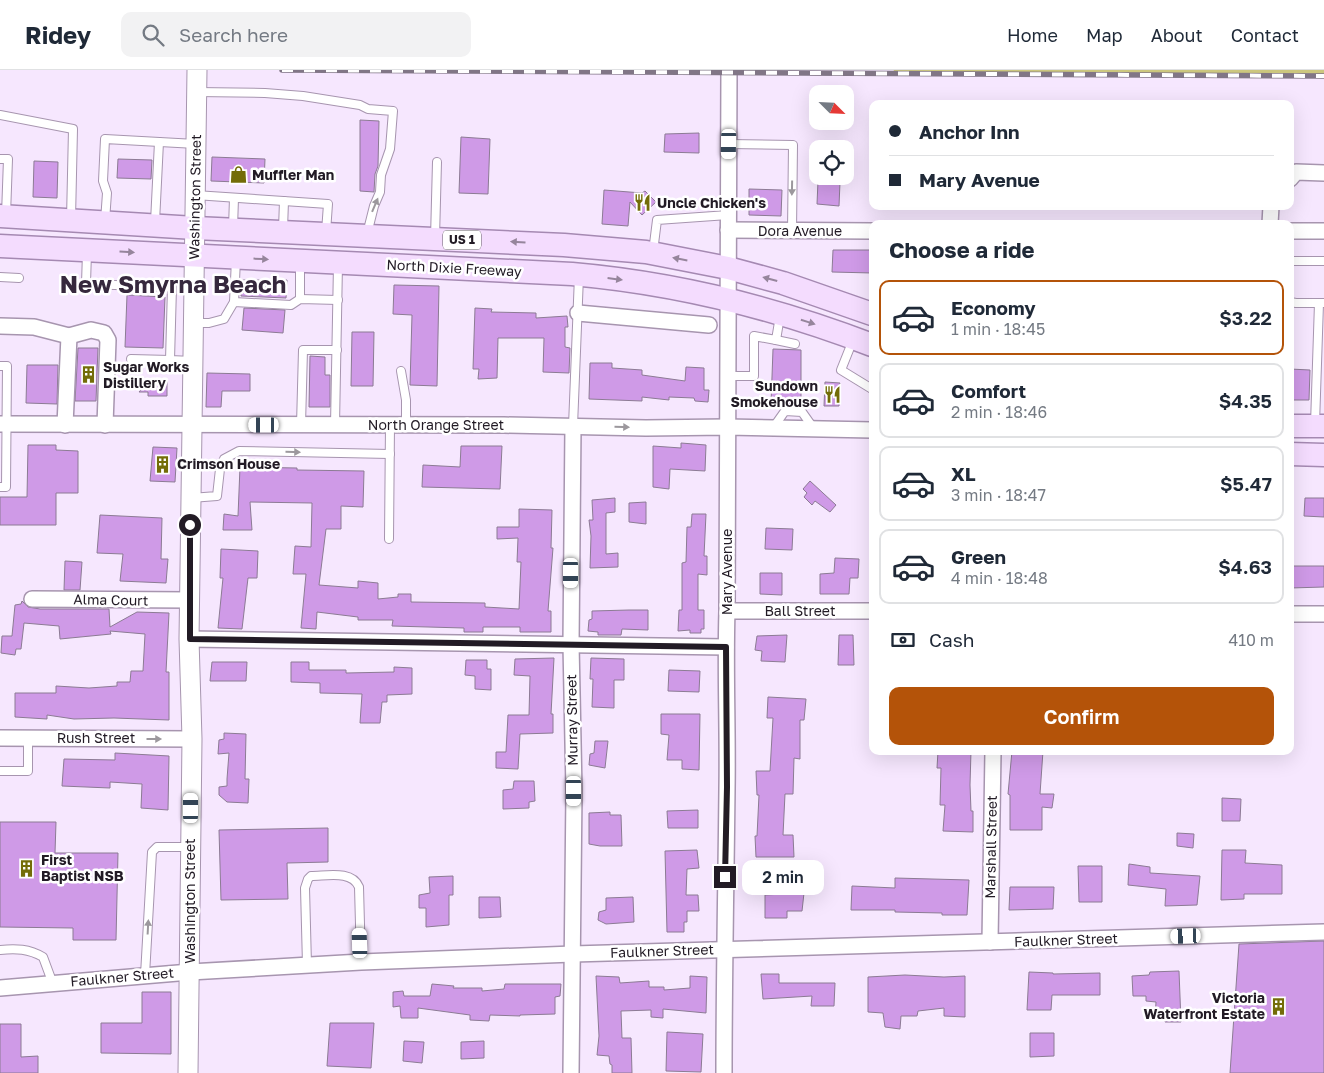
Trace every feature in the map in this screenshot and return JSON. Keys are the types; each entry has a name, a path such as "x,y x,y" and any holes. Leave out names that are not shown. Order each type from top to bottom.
{"main road":[{"name":"North Dixie Freeway","path":"2,217 195,228 564,244 653,254 728,268 784,283 869,313"},
{"name":"North Dixie Freeway","path":"0,246 579,274 653,284 728,299 780,313 863,341"},
{"path":"1294,426 1320,426"},
{"path":"1294,454 1324,455"}],"street":[{"name":"Washington Street","path":"188,1073 192,739 190,498 197,70"},
{"name":"Mary Avenue","path":"724,1073 727,787 729,70"},
{"path":"1294,174 1296,172 1324,173"},
{"name":"Dora Avenue","path":"728,223 792,231 869,231"},
{"path":"1294,231 1324,231"},
{"path":"578,313 709,325"},
{"path":"0,326 34,327 69,336 91,330 104,333 108,340 105,425"},
{"path":"65,425 69,336"},
{"name":"North Orange Street","path":"3,424 727,427 869,430"},
{"name":"Murray Street","path":"570,1073 574,791 571,644 573,426"},
{"name":"Alma Court","path":"32,599 190,600"},
{"name":"Ball Street","path":"727,611 869,611"},
{"path":"1294,614 1324,614"},
{"path":"190,639 726,647"},
{"name":"Rush Street","path":"0,738 192,739"},
{"name":"Marshall Street","path":"990,942 992,755"},
{"name":"Faulkner Street","path":"0,988 145,975 361,962 724,949 1324,932"}],"lane":[{"path":"196,92 265,93 303,96 360,105 368,109 393,111 390,148 381,175 380,192 374,206 367,236"},
{"path":"0,115 73,129 70,221"},
{"path":"105,222 107,193 103,180 105,139 196,144"},
{"path":"155,225 160,142"},
{"path":"729,144 793,145 792,231"},
{"path":"0,159 8,159 2,217"},
{"path":"435,238 436,162"},
{"path":"195,195 328,204 326,234"},
{"path":"233,229 234,198"},
{"path":"283,232 284,201"},
{"path":"653,254 657,220 728,223"},
{"path":"87,250 86,284 172,287 170,360"},
{"path":"193,323 209,323 224,319 234,302 236,258"},
{"path":"1294,260 1324,261"},
{"path":"300,261 300,299"},
{"path":"336,425 338,262"},
{"path":"573,426 579,274"},
{"path":"0,277 19,278"},
{"path":"234,302 291,305 300,299 338,300"},
{"path":"1294,303 1321,303 1320,426"},
{"path":"776,340 780,313"},
{"path":"727,376 754,376 754,336 795,344"},
{"path":"863,341 841,370 869,388"},
{"path":"301,425 302,350 337,350"},
{"path":"131,359 193,361"},
{"path":"0,366 7,366 3,424 6,487 0,487"},
{"path":"401,371 406,400 406,425"},
{"path":"389,539 390,425"},
{"path":"190,498 217,496 220,468 224,459 239,451 390,454"},
{"path":"0,771 28,771 28,738"},
{"path":"145,975 152,852 157,847 191,847"},
{"path":"307,965 305,888 311,876 347,876 352,877 357,882 359,887 361,962"},
{"path":"0,950 14,948 32,951 43,957 53,984"}],"shaded area":[{"path":"894,70 1324,70 1324,76 892,74"}],"building":[{"path":"360,120 379,121 378,166 375,174 374,192 360,191"},
{"path":"699,133 699,153 664,152 665,134"},
{"path":"461,137 490,139 488,194 459,193"},
{"name":"Muffler Man","path":"212,157 265,159 264,183 211,181"},
{"path":"118,159 152,160 151,179 117,178"},
{"path":"34,161 58,162 57,198 33,197"},
{"path":"818,185 840,185 839,206 817,204"},
{"path":"749,189 782,190 781,216 749,215"},
{"path":"604,190 642,193 645,191 656,202 642,215 630,202 628,226 602,224"},
{"path":"833,250 869,250 869,273 832,272"},
{"path":"242,280 287,280 286,298 241,296"},
{"path":"394,285 439,286 437,386 410,385 412,315 393,314"},
{"path":"127,295 165,297 163,348 125,347"},
{"path":"244,308 285,310 283,333 242,330"},
{"path":"475,308 492,309 491,312 536,313 536,318 567,316 568,327 565,327 565,347 570,348 569,373 543,372 544,338 498,338 497,378 478,379 479,369 473,369"},
{"path":"352,332 374,332 373,386 351,386"},
{"name":"Sugar Works Distillery","path":"78,348 98,348 96,401 75,401"},
{"path":"773,349 801,350 801,404 771,404"},
{"path":"310,356 325,357 325,375 330,375 330,407 309,407"},
{"path":"590,363 612,363 612,368 642,370 642,375 685,381 686,367 704,368 704,390 709,390 708,402 695,401 694,398 669,397 669,400 642,397 642,401 589,399"},
{"path":"27,365 58,365 57,404 26,403"},
{"path":"1294,369 1310,370 1309,400 1294,400"},
{"path":"207,373 250,374 250,391 222,391 221,407 206,407"},
{"path":"150,380 167,380 167,396 148,396 148,392 139,392"},
{"name":"Sundown Smokehouse","path":"825,382 840,383 839,406 824,406"},
{"path":"681,443 706,445 705,471 670,469 669,489 653,487 653,446 681,448"},
{"path":"28,445 56,445 56,450 78,451 78,493 56,493 56,525 0,525 0,497 27,497"},
{"path":"461,446 502,446 500,489 422,487 423,465 460,467"},
{"name":"Crimson House","path":"153,447 177,448 175,482 150,481"},
{"path":"240,467 364,471 363,507 341,506 341,529 326,529 319,585 358,588 358,581 378,583 378,599 398,597 398,594 411,594 411,602 485,603 485,607 519,609 521,562 517,562 518,538 497,539 497,527 519,527 519,509 552,510 551,548 553,548 548,611 551,611 551,632 520,632 520,627 483,627 483,632 464,632 464,628 392,626 393,620 358,620 358,617 317,612 316,629 301,628 306,574 293,574 295,546 311,547 312,503 250,502 252,530 223,530 224,514 238,516"},
{"path":"810,481 836,505 830,512 815,501 812,505 804,497 807,493 803,489"},
{"path":"615,498 615,512 606,513 606,554 618,553 618,567 590,568 591,536 589,520 593,520 592,500"},
{"path":"1305,498 1324,498 1324,517 1304,516"},
{"path":"646,502 646,524 629,522 629,503"},
{"path":"692,514 706,514 704,556 707,556 707,575 698,574 698,610 704,610 704,629 701,629 701,633 690,633 690,630 678,631 679,610 682,610 682,563 686,562 687,527 691,527"},
{"path":"100,515 162,518 161,559 168,559 166,583 120,581 123,554 97,553"},
{"path":"766,528 793,529 792,550 765,549"},
{"path":"221,549 258,551 257,578 248,578 242,629 218,628 223,578 220,578"},
{"path":"835,558 859,559 858,578 850,578 849,594 820,594 820,574 834,573"},
{"path":"65,561 82,562 80,590 64,590"},
{"path":"1294,566 1324,566 1324,587 1294,588"},
{"path":"760,573 782,573 782,595 760,594"},
{"path":"22,601 28,607 40,609 109,609 110,627 137,612 169,613 166,672 169,672 169,720 74,719 47,715 47,719 15,717 15,693 56,693 56,686 89,688 117,686 117,682 130,682 131,671 143,671 145,634 110,631 111,634 60,639 59,626 24,623 21,649 16,649 15,655 1,653 2,636 12,636 15,605 21,604"},
{"path":"648,610 648,630 622,629 621,635 598,635 598,632 588,631 589,620 592,619 592,611"},
{"path":"787,635 785,662 761,661 762,651 755,650 757,636"},
{"path":"839,635 853,635 854,665 838,665"},
{"path":"554,658 551,714 553,714 553,733 520,734 518,769 496,768 496,752 506,752 508,715 529,715 530,676 514,675 515,659"},
{"path":"591,658 624,659 624,680 614,680 614,708 592,707 593,679 590,679"},
{"path":"466,660 487,660 487,669 491,669 491,690 475,689 475,676 465,675"},
{"path":"212,662 247,662 246,681 210,681"},
{"path":"291,662 309,662 309,670 346,670 346,673 394,672 394,667 412,668 412,694 387,695 387,702 382,702 380,723 360,723 362,694 320,693 320,683 291,682"},
{"path":"669,670 700,671 699,692 668,691"},
{"path":"768,697 806,699 804,720 800,720 800,759 794,758 793,794 785,794 783,835 793,835 794,857 756,857 755,836 757,836 759,795 757,795 756,771 770,771 773,718 767,718"},
{"path":"661,714 700,714 699,770 682,769 682,760 667,760 669,735 661,734"},
{"path":"224,733 246,734 245,779 249,779 248,803 227,802 219,795 219,787 227,786 229,753 218,754 219,740 224,739"},
{"path":"595,741 608,741 605,768 589,765 590,754 594,753"},
{"path":"115,753 169,756 168,810 141,808 142,784 110,782 110,788 62,786 64,759 115,760"},
{"path":"938,755 971,755 970,785 973,832 943,831 945,805 940,805 941,768 937,768"},
{"path":"1012,755 1043,755 1040,794 1054,794 1052,808 1042,807 1042,830 1010,830 1010,795 1008,794"},
{"path":"514,781 534,781 535,801 529,802 529,808 503,809 503,790 513,789"},
{"path":"1222,798 1241,799 1240,821 1222,821"},
{"path":"698,810 698,828 668,828 667,811"},
{"path":"610,812 610,815 621,815 622,846 589,844 589,813"},
{"name":"First Baptist NSB","path":"0,822 56,822 55,853 118,853 116,940 73,940 73,928 0,927"},
{"path":"328,828 328,862 287,863 288,899 221,900 219,830"},
{"path":"1177,833 1194,834 1193,848 1177,846"},
{"path":"697,850 699,868 687,869 686,895 698,895 699,911 687,911 687,922 684,922 684,932 667,932 665,851"},
{"path":"1222,850 1246,850 1245,863 1282,865 1282,894 1244,894 1244,899 1221,900"},
{"path":"1129,864 1150,867 1150,873 1200,876 1197,905 1165,906 1166,889 1128,885"},
{"path":"784,865 807,866 802,911 787,911 787,918 765,918 765,895 783,894"},
{"path":"1078,866 1102,866 1102,902 1079,902"},
{"path":"453,876 453,895 449,895 449,925 426,927 426,908 419,908 419,895 430,893 429,877"},
{"path":"895,878 969,880 967,915 895,912 895,910 851,910 852,886 895,888"},
{"path":"1010,887 1054,887 1053,909 1009,910"},
{"path":"479,897 500,897 501,917 479,918"},
{"path":"633,897 634,922 606,924 598,920 599,912 606,910 606,898"},
{"name":"Victoria Waterfront Estate","path":"1324,941 1324,1073 1230,1073 1239,944"},
{"path":"1179,971 1181,1022 1165,1022 1165,1018 1155,1019 1156,1002 1146,1001 1146,996 1133,996 1132,976 1149,975 1150,972"},
{"path":"1029,972 1053,974 1100,973 1100,995 1052,995 1051,1010 1027,1010"},
{"path":"761,974 779,974 779,983 835,983 834,1006 811,1006 812,996 763,999"},
{"path":"905,975 965,976 965,1017 944,1016 944,1008 918,1011 917,1016 901,1016 900,1029 885,1027 883,1013 868,1012 868,977"},
{"path":"596,976 619,977 620,983 649,981 649,987 664,987 664,990 690,988 690,976 707,977 706,1013 663,1009 663,1018 651,1017 651,1010 621,1011 622,1038 631,1038 632,1073 612,1073 609,1056 597,1055 599,1036"},
{"path":"432,984 454,986 453,988 482,988 482,991 504,989 505,984 561,984 560,996 555,997 555,1014 490,1015 489,1021 470,1020 470,1015 418,1008 418,1018 401,1018 400,1006 393,1007 393,992 403,991 404,996 430,996"},
{"path":"142,992 171,992 171,1054 101,1053 101,1023 142,1023"},
{"path":"330,1023 374,1023 371,1068 327,1066"},
{"path":"0,1024 21,1024 21,1057 38,1056 38,1073 0,1073"},
{"path":"667,1032 703,1034 701,1072 666,1071"},
{"path":"1030,1033 1054,1033 1054,1056 1030,1057"},
{"path":"404,1041 424,1042 422,1063 403,1061"},
{"path":"484,1041 484,1058 461,1059 461,1042"}],"railway":[{"path":"282,70 1324,76"}],"place":[{"name":"Muffler Man","path":"238,175"},
{"name":"Uncle Chicken's","path":"643,203"},
{"name":"Sugar Works Distillery","path":"89,375"},
{"name":"Sundown Smokehouse","path":"832,394"},
{"name":"Crimson House","path":"163,464"},
{"name":"First Baptist NSB","path":"27,868"},
{"name":"Victoria Waterfront Estate","path":"1279,1006"}],"district":[{"name":"New Smyrna Beach","path":"173,285"}],"route":[{"path":"190,525 190,639 726,647 727,787 725,877"}]}
